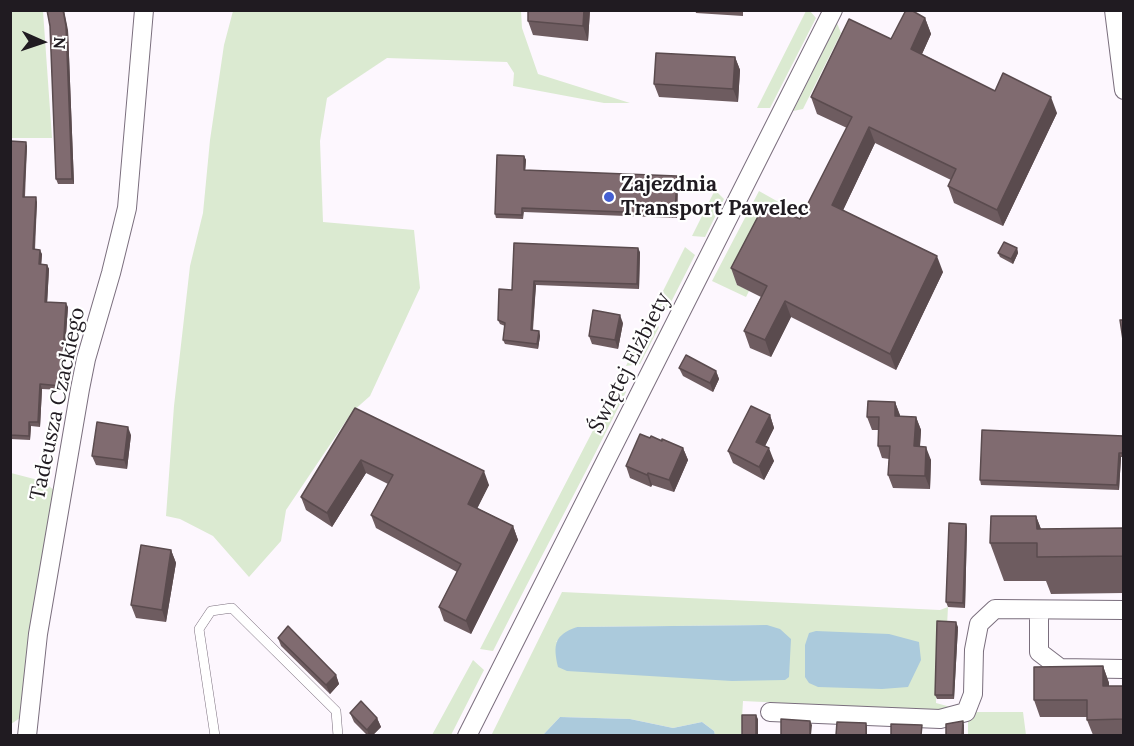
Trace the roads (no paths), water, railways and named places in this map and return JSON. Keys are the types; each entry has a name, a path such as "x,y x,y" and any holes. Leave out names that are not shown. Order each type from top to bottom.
{"street":[{"name":"Tadeusza Czackiego","path":"27,735 38,634 80,389 127,208 144,10"},
{"name":"Świętej Elżbiety","path":"467,735 833,10"},
{"path":"1114,10 1124,90"},
{"path":"770,712 940,719 966,712 973,694 974,650 979,624 995,609 1124,610"},
{"path":"1039,610 1039,652 1060,668 1124,669"}],"lane":[{"path":"215,735 199,629 211,611 232,609 336,711 338,735"}],"water":[{"path":"767,625 780,629 791,639 789,677 785,680 732,681 567,671 558,667 556,659 556,647 560,637 577,627"},
{"path":"816,631 889,634 919,642 921,660 908,687 882,689 818,687 809,683 805,677 805,645 809,633"},
{"path":"560,717 630,719 673,728 702,722 714,731 715,735 543,735"}],"place":[{"name":"Zajezdnia Transport Pawelec","path":"609,197"}]}
